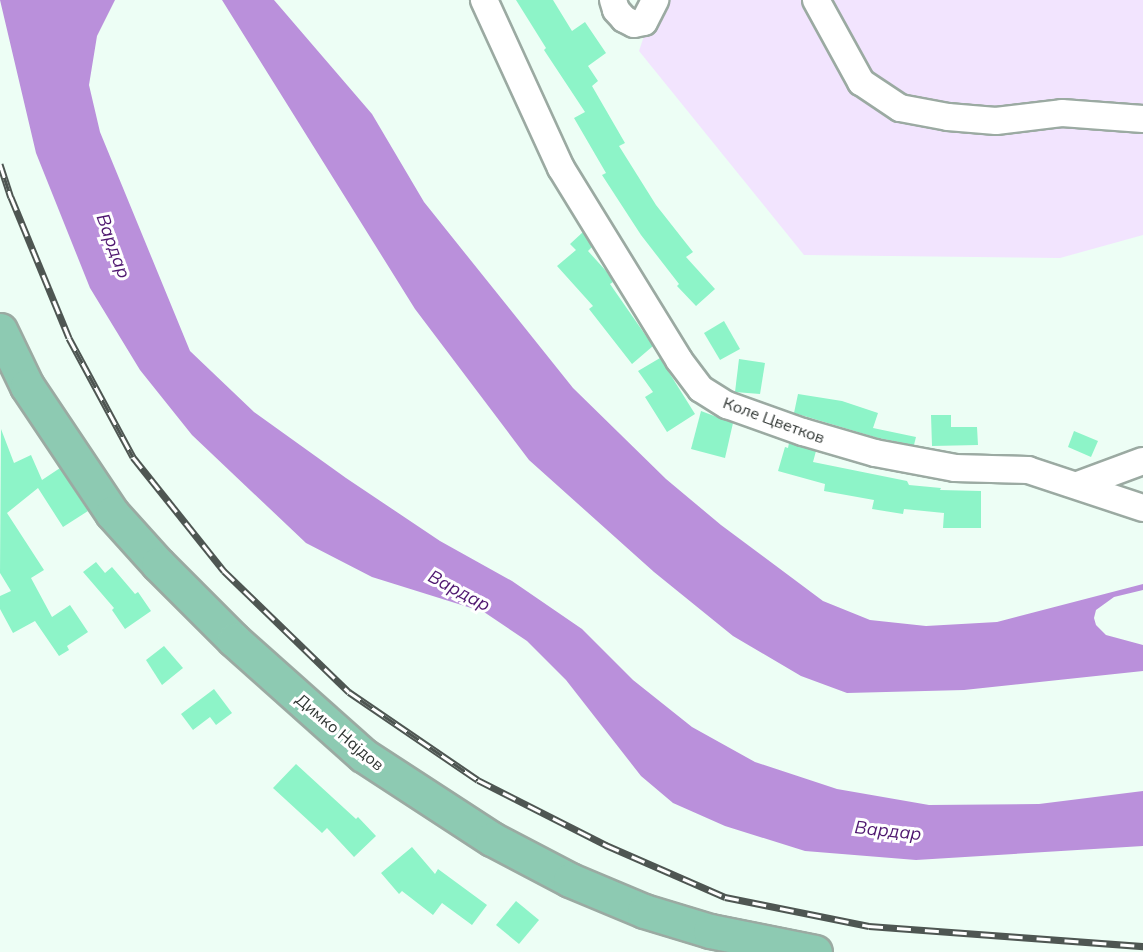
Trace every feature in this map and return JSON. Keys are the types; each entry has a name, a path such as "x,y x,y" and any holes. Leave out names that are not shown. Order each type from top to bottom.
{"main road":[{"name":"Димко Најдов","path":"0,330 13,379 112,513 150,556 234,640 363,755 492,839 570,880 644,911 699,928 815,952"}],"street":[{"name":"Коле Цветков","path":"484,0 561,168 679,360 701,389 727,405 803,432 875,453 955,468 1028,470 1143,508"},
{"path":"613,0 616,10 624,19 634,24 644,22 655,0"},
{"path":"816,0 861,82 900,108 948,117 996,121 1062,113 1143,119"},
{"path":"1078,485 1143,461"}],"shaded area":[{"path":"656,0 1143,0 1143,235 1060,258 804,255 639,51"}],"water":[{"name":"Вардар","path":"0,0 115,0 97,36 89,85 100,132 190,351 254,412 346,478 440,541 512,581 582,629 633,680 692,727 755,762 837,789 929,805 1039,804 1143,791 1143,846 916,860 805,851 725,826 673,803 641,776 566,680 527,641 484,612 372,577 306,543 192,435 140,370 90,288 36,153"},
{"path":"222,0 274,0 372,114 424,202 573,388 666,479 721,525 823,601 870,620 926,626 997,622 1143,584 1143,590 1114,597 1096,610 1094,618 1096,625 1106,635 1143,645 1143,671 964,690 847,693 801,676 733,636 654,572 529,460 415,309"}],"building":[{"path":"516,0 553,0 572,31 585,22 606,53 588,66 598,81 592,86 625,143 619,146 656,205 693,252 686,257 715,289 696,306 677,286 679,284 641,235 602,175 606,173 574,118 585,112 544,50 546,48"},
{"path":"583,232 592,247 588,251 607,272 613,282 610,284 653,346 632,364 589,309 593,306 557,266 576,250 570,244"},
{"path":"724,321 740,349 720,360 704,333"},
{"path":"660,358 695,414 667,432 645,397 653,392 638,371"},
{"path":"739,359 765,363 760,394 735,392"},
{"path":"798,394 842,401 878,413 873,428 916,437 914,445 878,438 794,413"},
{"path":"701,411 733,423 725,458 691,449"},
{"path":"931,415 951,415 951,427 977,427 978,445 932,446"},
{"path":"1,429 14,463 31,455 42,480 60,468 88,511 63,527 38,488 7,513 44,570 31,578 52,617 70,605 88,632 67,646 69,650 59,656 35,621 13,633 0,609 0,596 11,591 0,573"},
{"path":"1074,431 1098,441 1091,457 1068,447"},
{"path":"789,443 816,451 813,462 907,481 909,485 941,488 940,490 981,491 981,528 943,528 944,513 904,509 903,514 872,509 874,500 824,491 825,484 778,471 785,447 788,448"},
{"path":"96,562 105,573 112,567 135,594 138,592 151,611 125,629 112,610 114,608 83,572"},
{"path":"164,646 183,668 162,685 146,660"},
{"path":"214,689 232,713 216,725 210,717 193,730 181,714"},
{"path":"296,764 356,819 358,817 376,836 354,857 327,828 322,833 273,788"},
{"path":"412,847 435,874 438,869 487,905 472,925 442,903 433,915 402,891 399,894 381,873"},
{"path":"516,901 539,920 519,944 496,925"}],"railway":[{"path":"0,164 11,197 69,338 133,457 224,571 349,692 478,780 606,845 725,897 869,926 1143,946"}]}
